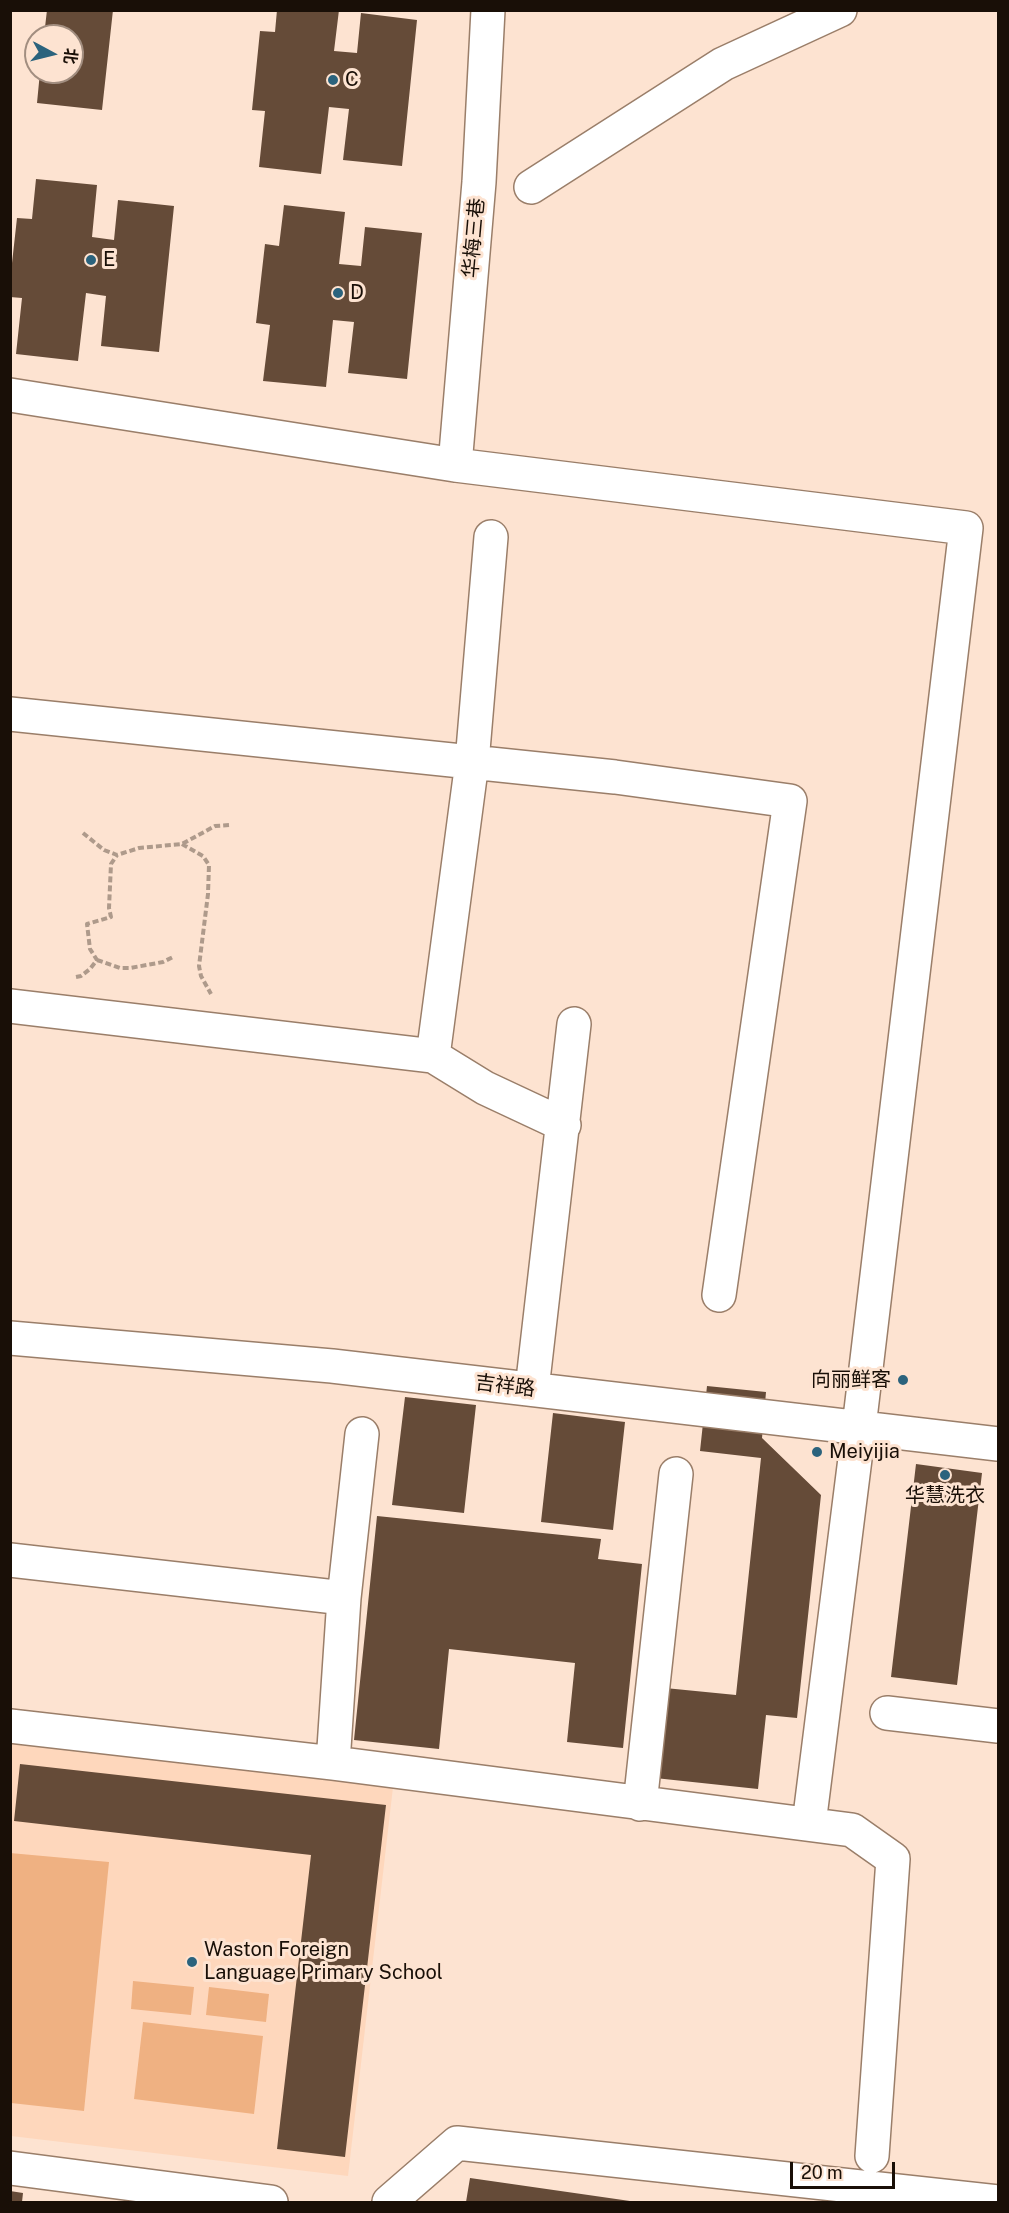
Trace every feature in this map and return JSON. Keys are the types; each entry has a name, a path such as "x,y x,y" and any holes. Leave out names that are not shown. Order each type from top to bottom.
{"street":[{"name":"华梅三巷","path":"455,465 479,182 488,10"},
{"path":"531,187 723,64 840,10"},
{"path":"10,395 455,465 966,528 809,1824"},
{"path":"433,1056 472,762 491,537"},
{"path":"10,714 615,777 790,801 719,1295"},
{"path":"10,1006 433,1056 486,1088 564,1125"},
{"path":"532,1389 574,1024"},
{"name":"吉祥路","path":"10,1338 332,1366 999,1444"},
{"path":"333,1763 344,1598 362,1434"},
{"path":"640,1804 676,1474"},
{"path":"10,1560 344,1598"},
{"path":"886,1713 999,1726"},
{"path":"10,1725 333,1763 852,1830 893,1858 872,2156"},
{"path":"389,2202 457,2143 999,2202"},
{"path":"10,2168 272,2202"}],"path":[{"path":"173,957 163,962 130,968 120,968 97,960 90,949 87,924 111,917 109,908 111,864 117,855 139,848 182,844 215,826 229,825"},
{"path":"83,833 104,849 117,855"},
{"path":"182,844 203,856 208,865 208,894 199,966 206,987 213,997"},
{"path":"71,978 81,976 97,960"}],"shaded area":[{"name":"Waston Foreign Language Primary School","path":"11,1742 393,1787 348,2176 11,2136"},
{"path":"10,1853 109,1862 84,2111 11,2103"},
{"path":"133,1981 194,1987 191,2015 131,2009"},
{"path":"209,1987 269,1994 266,2022 206,2015"},
{"path":"143,2022 263,2036 254,2114 134,2099"}],"building":[{"path":"47,10 113,10 102,110 37,103 39,84 84,84 84,24 45,24"},
{"name":"C","path":"277,10 339,10 334,51 357,53 361,13 417,20 402,166 343,160 349,109 329,107 321,174 259,167 265,111 252,110 260,31 275,32"},
{"name":"E","path":"36,179 97,185 92,237 114,240 118,200 174,206 159,352 101,346 106,296 86,293 78,361 16,354 22,298 10,297 10,281 17,218 32,219"},
{"name":"D","path":"284,205 345,212 339,264 361,266 365,227 422,233 407,379 348,373 354,322 333,320 326,387 263,381 270,325 256,323 265,244 279,246"},
{"path":"707,1386 766,1392 762,1438 821,1495 797,1718 766,1715 758,1789 655,1778 665,1688 736,1695 761,1458 700,1451"},
{"path":"405,1397 476,1405 464,1513 392,1505"},
{"path":"553,1413 625,1422 613,1530 541,1522"},
{"path":"916,1464 982,1473 957,1685 891,1677"},
{"path":"377,1516 601,1539 598,1559 642,1564 623,1748 567,1742 575,1663 449,1649 439,1749 354,1740"},
{"path":"20,1764 386,1805 345,2157 277,2149 311,1855 14,1821"},
{"path":"470,2178 630,2201 630,2202 466,2202"},
{"path":"10,2191 23,2193 22,2202 10,2202"}],"place":[{"name":"C","path":"333,80"},
{"name":"E","path":"91,260"},
{"name":"D","path":"338,293"},
{"name":"向丽鲜客","path":"903,1380"},
{"name":"Meiyijia","path":"817,1452"},
{"name":"华慧洗衣","path":"945,1475"},
{"name":"Waston Foreign Language Primary School","path":"192,1962"}]}
